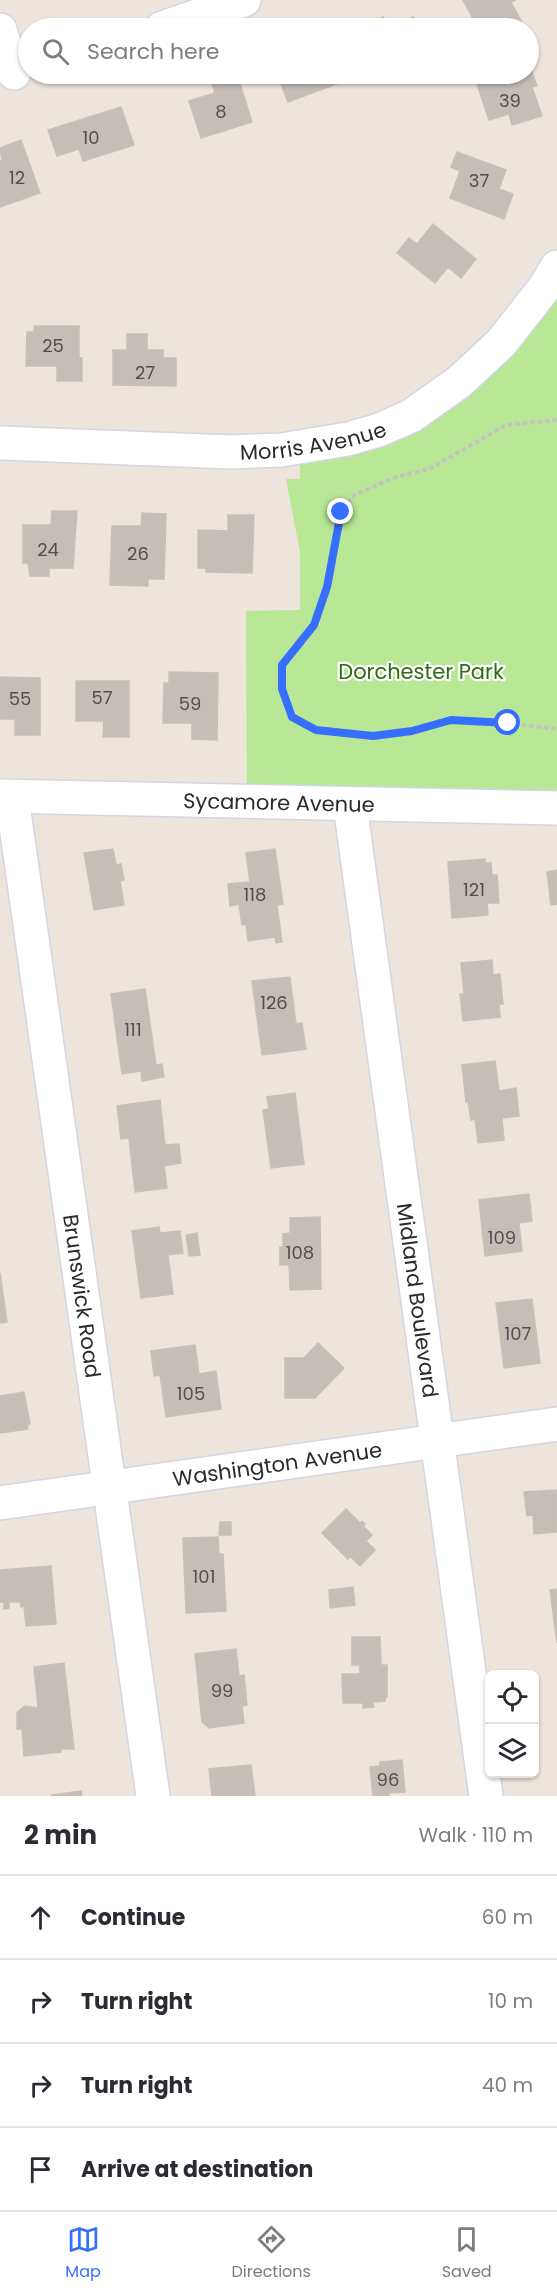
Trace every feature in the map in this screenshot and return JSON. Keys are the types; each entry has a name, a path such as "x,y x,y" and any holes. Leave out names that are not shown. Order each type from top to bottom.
{"street":[{"path":"191,18 244,0"},
{"path":"0,30 14,73"},
{"name":"Morris Avenue","path":"0,443 231,452 281,450 348,439 379,430 411,416 459,382 501,343 545,287 557,267"},
{"name":"Sycamore Avenue","path":"6,796 557,808"},
{"name":"Brunswick Road","path":"6,796 111,1487 153,1796"},
{"name":"Midland Boulevard","path":"350,805 486,1796"},
{"name":"Washington Avenue","path":"0,1503 557,1424"}],"path":[{"path":"557,420 506,425 429,469 396,477 354,495 341,512 327,587 314,625 282,665 282,689 292,717 316,730 373,736 412,731 451,720 508,723 557,729"}],"green space":[{"name":"Dorchester Park","path":"557,288 557,808 247,802 246,611 300,610 300,552 286,479 300,479 300,447 379,430"}],"building":[{"path":"463,0 516,0 511,2 520,18 473,18"},
{"path":"212,84 240,84 252,122 201,138 189,101 215,93"},
{"path":"281,84 336,84 288,102"},
{"path":"477,84 536,84 537,86 532,87 542,116 512,125 509,114 489,120"},
{"path":"121,107 134,145 83,161 79,149 57,156 48,130"},
{"path":"21,140 40,193 0,207 0,161 2,161 0,148"},
{"path":"457,152 506,170 499,189 513,194 504,219 450,198 460,171 451,167"},
{"path":"433,224 476,259 461,278 448,267 435,283 397,253 409,238 417,244"},
{"path":"34,326 79,326 82,381 57,381 57,366 26,366 27,332 34,332"},
{"path":"127,334 147,334 147,350 163,350 163,358 176,358 176,386 113,385 113,350 127,350"},
{"path":"52,511 77,511 73,568 49,568 49,576 30,576 28,563 23,563 23,525 51,525"},
{"path":"142,513 166,514 164,579 148,579 148,586 110,585 112,526 141,526"},
{"path":"228,515 254,515 252,573 206,572 206,568 198,568 198,530 228,531"},
{"path":"169,672 218,673 217,740 192,739 192,723 163,723 164,683 169,683"},
{"path":"0,677 40,678 40,735 15,735 15,719 0,719"},
{"path":"76,681 129,681 129,737 103,737 104,721 76,721"},
{"path":"113,849 116,865 121,864 124,880 120,881 124,905 94,910 84,853"},
{"path":"275,849 283,904 277,905 282,942 276,943 275,937 248,941 246,924 242,925 239,904 230,906 228,884 250,882 246,853"},
{"path":"485,859 485,863 491,863 492,875 497,875 499,903 487,903 488,915 452,918 448,862"},
{"path":"557,870 557,904 551,905 547,872"},
{"path":"492,960 493,975 500,974 503,1004 499,1004 500,1017 463,1021 460,994 464,994 461,963"},
{"path":"290,977 296,1024 302,1023 306,1049 262,1055 252,981"},
{"path":"145,989 156,1065 162,1064 164,1077 142,1081 141,1071 122,1074 111,994"},
{"path":"495,1061 499,1091 516,1088 519,1116 502,1118 504,1140 478,1143 475,1119 471,1120 468,1102 466,1102 462,1065"},
{"path":"295,1093 304,1164 271,1168 263,1110 269,1109 267,1097"},
{"path":"160,1100 165,1145 179,1144 181,1163 164,1166 167,1188 135,1192 129,1138 121,1139 117,1106"},
{"path":"529,1194 532,1221 519,1223 522,1251 485,1256 479,1200"},
{"path":"320,1217 321,1289 290,1290 289,1265 280,1265 283,1234 290,1233 290,1218"},
{"path":"159,1227 160,1233 180,1231 183,1253 168,1255 173,1294 141,1298 132,1231"},
{"path":"197,1233 200,1255 189,1256 186,1235"},
{"path":"0,1273 7,1322 0,1323"},
{"path":"532,1299 540,1363 504,1368 496,1303"},
{"path":"318,1343 344,1368 315,1398 285,1398 285,1358 304,1358"},
{"path":"195,1345 199,1374 216,1371 221,1409 166,1417 160,1375 154,1376 151,1351"},
{"path":"24,1392 30,1424 27,1424 28,1429 0,1433 0,1396"},
{"path":"557,1490 557,1532 534,1534 533,1515 527,1516 524,1492"},
{"path":"346,1509 360,1523 362,1521 365,1524 363,1526 372,1535 366,1541 375,1550 360,1566 350,1556 348,1559 322,1533"},
{"path":"220,1522 231,1522 231,1535 219,1535"},
{"path":"218,1537 219,1554 223,1554 226,1611 186,1613 183,1538"},
{"path":"51,1566 56,1624 26,1626 24,1606 21,1607 20,1602 9,1602 9,1608 4,1609 4,1602 0,1602 0,1570"},
{"path":"353,1587 355,1605 330,1608 329,1590"},
{"path":"557,1589 557,1643 550,1590"},
{"path":"352,1637 380,1637 381,1665 387,1665 387,1697 385,1701 373,1702 374,1707 363,1708 363,1703 343,1703 342,1674 360,1674 360,1665 352,1665"},
{"path":"236,1649 239,1676 244,1675 247,1705 242,1706 244,1723 209,1728 202,1722 195,1654"},
{"path":"64,1663 74,1749 61,1749 61,1752 24,1756 22,1729 17,1729 17,1712 25,1706 38,1708 34,1667"},
{"path":"402,1760 405,1792 373,1796 370,1767 380,1766 380,1762"},
{"path":"251,1765 255,1796 212,1796 209,1769"},
{"path":"81,1791 82,1796 52,1796 52,1795"}],"route":[{"path":"341,512 327,587 314,625 282,665 282,689 292,717 316,730 373,736 412,731 451,720 508,723"}]}
